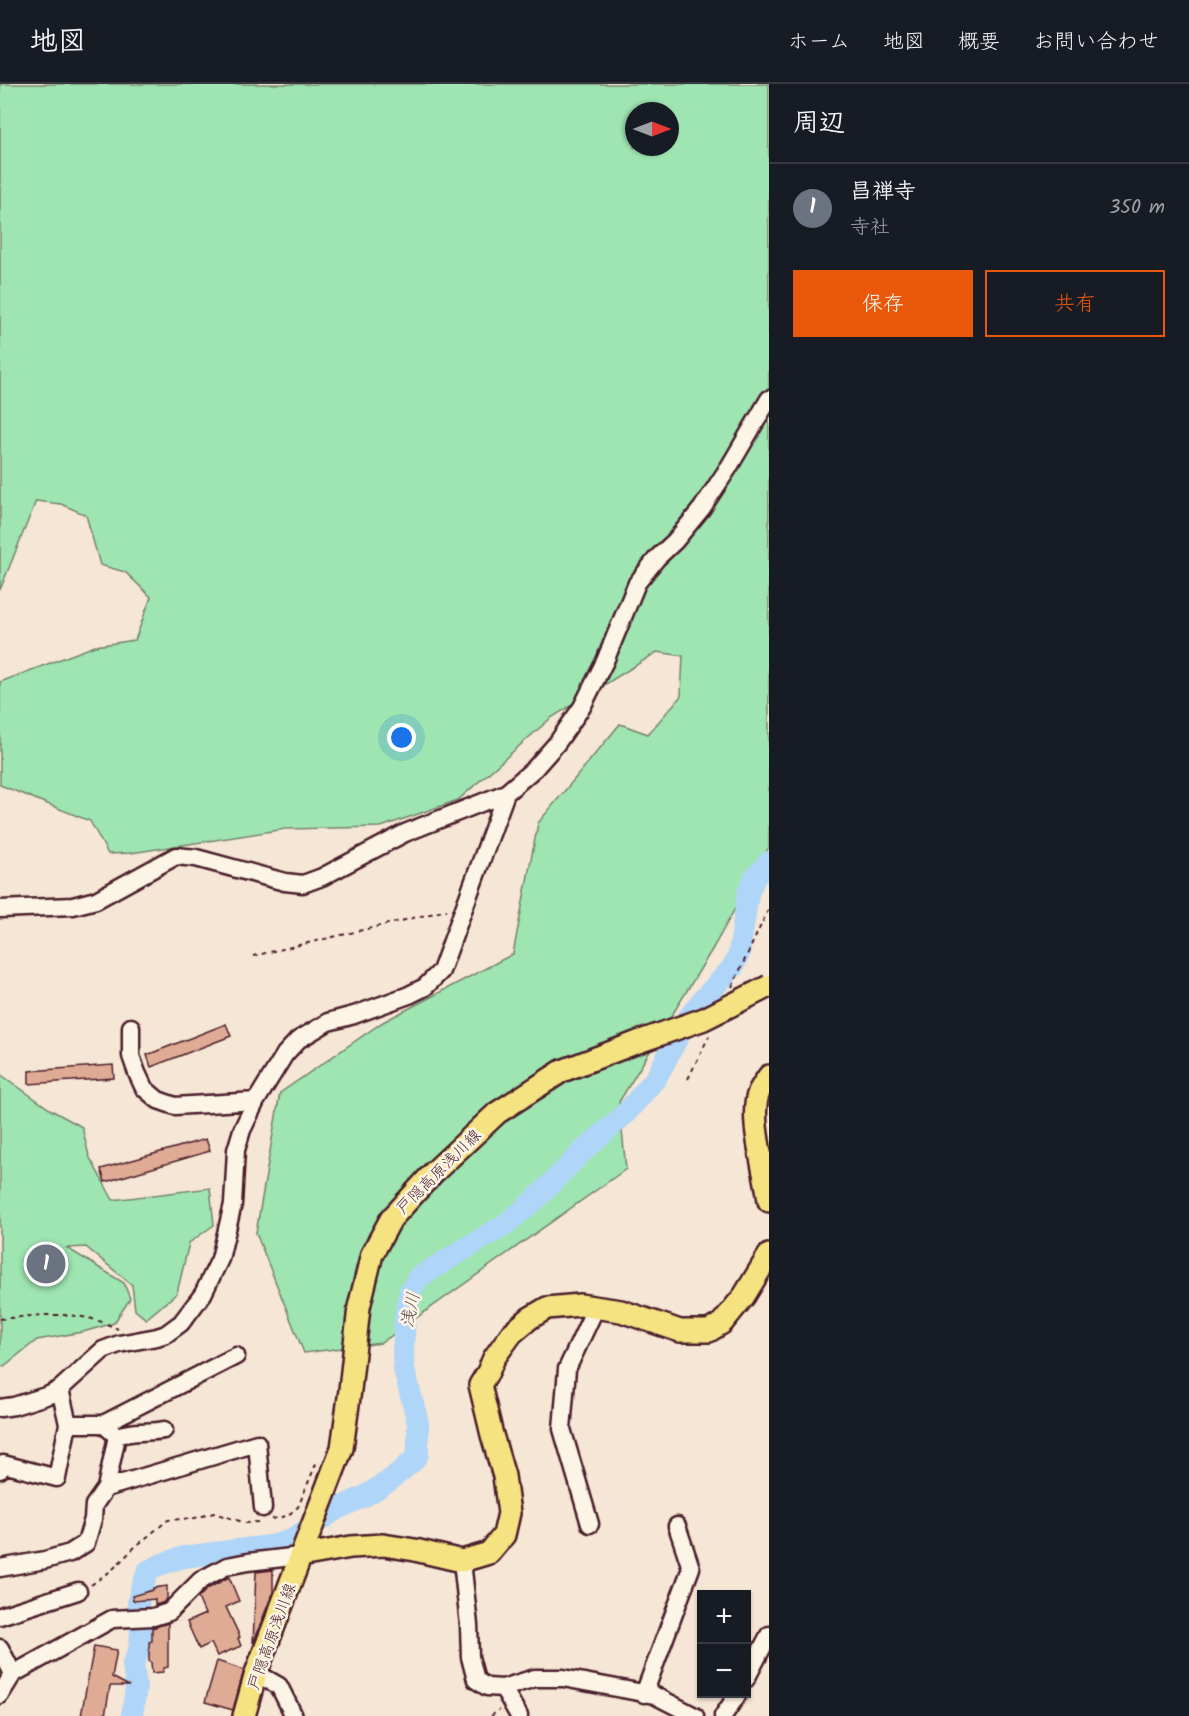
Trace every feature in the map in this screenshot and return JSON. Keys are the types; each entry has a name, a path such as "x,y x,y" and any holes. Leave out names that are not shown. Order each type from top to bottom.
{"main road":[{"name":"戸隠高原浅川線","path":"244,1716 256,1673 342,1448 359,1307 372,1254 391,1219 433,1173 497,1113 562,1071 704,1019 769,986"},
{"path":"769,1076 758,1093 756,1113 760,1155 769,1201"},
{"path":"303,1551 383,1545 415,1550 462,1562 489,1553 504,1535 509,1513 504,1476 480,1385 494,1358 512,1333 547,1308 580,1305 621,1311 680,1331 709,1331 722,1323 737,1305 769,1255"}],"street":[{"path":"0,909 73,906 96,900 176,856 196,858 285,882 303,884 322,877 405,833 506,793 535,768 582,707 605,661 637,583 702,508 769,399"},
{"path":"0,1408 49,1395 60,1389 103,1350 119,1344 166,1334 181,1323 202,1294 220,1259 232,1204 236,1150 242,1130 256,1101 285,1054 298,1040 328,1022 354,1016 409,995 425,987 441,971 506,793"},
{"path":"131,1027 131,1056 137,1073 144,1088 158,1100 175,1106 256,1101"},
{"path":"590,1524 562,1429 567,1369 596,1307"},
{"path":"68,1424 103,1424 236,1356"},
{"path":"0,1470 3,1464 57,1478 68,1424 60,1389"},
{"path":"103,1424 117,1436"},
{"path":"117,1436 164,1430"},
{"path":"0,1568 70,1553 86,1543 93,1520 94,1505 106,1488 117,1436"},
{"path":"106,1488 257,1443 263,1508"},
{"path":"644,1694 691,1568 678,1526"},
{"path":"0,1695 13,1674 112,1618 153,1617 169,1612 201,1580 227,1566 303,1551"},
{"path":"462,1562 470,1657 476,1680 487,1688 503,1688 535,1678 564,1678 654,1695 695,1716"},
{"path":"0,1616 78,1591"},
{"path":"751,1671 769,1635"},
{"path":"0,1648 13,1674"},
{"path":"256,1673 279,1686 294,1716"},
{"path":"503,1688 519,1716"},
{"path":"723,1716 735,1698"}],"path":[{"path":"253,956 464,906"},
{"path":"0,1319 57,1315 78,1317 112,1326 140,1341"},
{"path":"78,1591 90,1586 112,1570 136,1546 168,1520 195,1518 214,1513 246,1523 257,1523 287,1516 298,1507 316,1464 338,1458"}],"green space":[{"path":"0,84 769,84 769,847 713,948 619,1102 626,1169 381,1343 304,1353 256,1233 280,1093 383,1022 513,954 538,823 620,724 648,734 681,696 683,656 657,652 551,718 458,800 381,827 285,829 131,853 108,854 90,821 0,785 0,682 95,646 135,640 151,597 125,572 100,565 86,515 61,504 36,501 0,590"},
{"path":"0,1074 51,1110 82,1127 89,1156 113,1200 210,1188 214,1225 189,1243 177,1293 146,1319 135,1310 132,1285 86,1247 67,1248 124,1283 130,1299 114,1323 83,1332 37,1340 4,1366 0,1366"}],"building":[{"path":"226,1024 231,1036 151,1067 147,1055"},
{"path":"113,1065 114,1078 29,1084 29,1071"},
{"path":"206,1139 210,1151 105,1182 101,1169"},
{"path":"273,1570 273,1592 253,1643 256,1572"},
{"path":"229,1577 239,1601 226,1607 240,1637 238,1638 241,1646 217,1656 211,1643 199,1649 187,1622 205,1614 198,1598 207,1589"},
{"path":"167,1586 167,1599 162,1603 155,1605 155,1599 133,1601 132,1596 153,1590 153,1588"},
{"path":"168,1623 168,1667 164,1668 163,1672 152,1673 149,1661 149,1642 152,1641 152,1628"},
{"path":"94,1646 117,1650 112,1677 129,1686 110,1686 105,1716 81,1716"},
{"path":"217,1661 244,1670 233,1710 205,1702"}],"waterway":[{"name":"浅川","path":"132,1716 136,1688 133,1664 139,1650 141,1633 138,1603 148,1571 184,1557 276,1545 291,1540 337,1509 365,1496 389,1481 413,1461 418,1454 418,1423 404,1369 403,1352 405,1315 410,1291 419,1277 506,1224 536,1199 580,1154 625,1114 656,1078 687,1020 733,967 739,954 748,893 755,877 769,862"}],"place":[{"name":"昌禅寺","path":"46,1264"}]}
